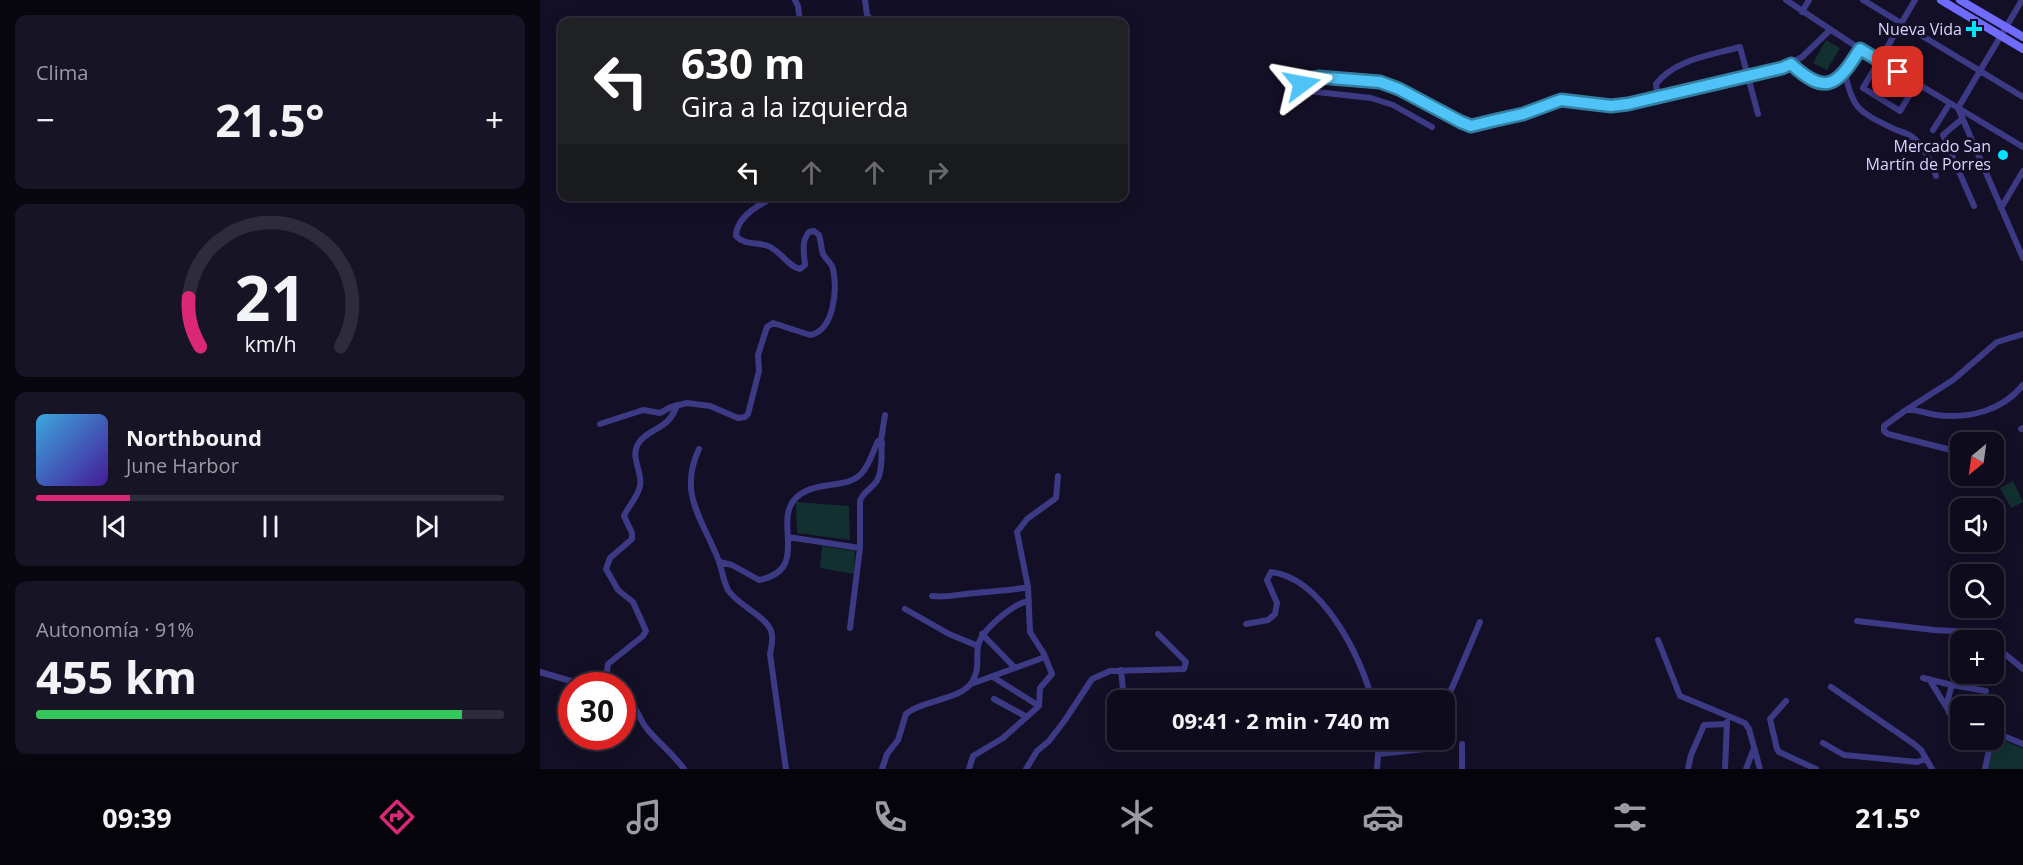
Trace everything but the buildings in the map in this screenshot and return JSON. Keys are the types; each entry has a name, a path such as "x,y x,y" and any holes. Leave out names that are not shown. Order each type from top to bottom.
{"main road":[{"path":"1941,0 2023,50"},
{"path":"1960,0 2023,37"}],"street":[{"path":"795,0 800,18"},
{"path":"865,0 870,18"},
{"path":"1786,0 1860,49 2023,147"},
{"path":"1802,12 1809,0"},
{"path":"1863,0 2023,97"},
{"path":"1915,0 1863,88 1900,111 1917,83"},
{"path":"2022,0 1958,108 2020,246 2023,258"},
{"path":"1432,127 1393,105 1371,98 1308,91 1302,84 1303,80 1318,77 1380,82 1399,89 1471,126 1523,114 1561,100 1611,106 1658,99 1782,68 1791,64 1830,30"},
{"path":"1658,99 1656,84 1670,71 1683,63 1740,47 1758,114"},
{"path":"1791,64 1807,79 1816,83 1824,83 1835,80 1845,72 1860,49"},
{"path":"1845,72 1849,93 1856,106 1873,119 1910,135 1927,153 1936,176"},
{"path":"1933,130 1950,103"},
{"path":"1962,119 1943,135 1974,206"},
{"path":"2001,208 2023,171"},
{"path":"600,424 643,410 660,413 677,405 694,404 718,409 738,418 745,417 748,414 759,374 757,357 767,327 773,323 810,335 815,334 831,313 835,298 834,271 824,255 819,235 814,231 809,232 805,238 803,245 805,265 800,269 792,266 780,251 767,245 739,240 736,236 736,230 749,213 764,201"},
{"path":"1950,450 1893,436 1886,433 1884,429 1886,424 1953,380 1997,342 2023,334"},
{"path":"1906,410 1920,410 1936,415 1965,415 1981,412 2003,404 2013,397 2023,385"},
{"path":"607,672 608,664 643,636 646,631 633,602 618,591 606,568 610,558 632,539 632,533 624,516 640,488 636,450 639,442 648,434 663,427 677,405"},
{"path":"720,562 732,565 759,580 770,578 789,557 788,510 792,502 809,488 846,481 861,474 880,440 885,415"},
{"path":"850,628 860,548 860,501 862,495 879,475 882,442 880,440"},
{"path":"699,449 689,478 693,498 720,562 722,575 729,590 740,603 763,619 770,627 772,635 770,654 786,769"},
{"path":"969,769 973,756 1002,738 1039,706 1040,688 1053,674 1030,632 1028,587 1017,532 1027,519 1056,498 1058,476"},
{"path":"788,537 860,548"},
{"path":"1246,624 1268,620 1275,614 1277,603 1267,580 1271,572 1293,579 1317,597 1328,609 1354,652 1366,676 1370,690"},
{"path":"932,596 955,597 1028,587"},
{"path":"971,684 979,658 978,646 982,634 1016,605 1029,601"},
{"path":"905,609 949,634 978,646"},
{"path":"1857,621 1950,631"},
{"path":"1451,690 1480,622"},
{"path":"982,634 1015,668"},
{"path":"1026,769 1037,751 1065,720 1088,683 1103,674 1122,670 1184,669 1186,662 1158,634"},
{"path":"1658,640 1680,696 1745,723 1749,729 1760,769"},
{"path":"2004,653 2023,669"},
{"path":"882,769 887,754 898,740 906,714 963,690 971,684 993,678 1045,657"},
{"path":"1122,670 1123,690"},
{"path":"540,672 558,678"},
{"path":"993,678 1039,706"},
{"path":"1950,713 1926,678 1986,691"},
{"path":"1947,708 1952,685"},
{"path":"1831,687 1914,744 1932,769"},
{"path":"994,699 1027,717"},
{"path":"1786,700 1770,719 1777,749 1816,769"},
{"path":"636,709 646,727 684,769"},
{"path":"1725,769 1725,724 1730,716"},
{"path":"1688,769 1691,755 1704,725 1725,724"},
{"path":"2004,736 2023,744"},
{"path":"1823,742 1844,755 1917,762 1925,759"},
{"path":"1462,744 1462,769"},
{"path":"1746,769 1754,748"},
{"path":"1377,769 1379,750"},
{"path":"1379,754 1407,750"},
{"path":"1985,769 1989,750"}],"green space":[{"path":"1826,40 1840,48 1827,70 1813,63"},
{"path":"2013,481 2023,502 2011,508 2000,488"},
{"path":"796,502 849,506 850,540 797,533"},
{"path":"822,546 855,551 854,574 820,568"},
{"path":"2004,741 2023,748 2023,769 1987,769 1991,750 2004,750"}],"place":[{"name":"Nueva Vida","path":"1974,29"},
{"name":"Mercado San Martín de Porres","path":"2003,155"}],"route":[{"path":"1302,84 1307,78 1318,77 1380,82 1399,89 1471,126 1523,114 1561,100 1611,106 1658,99 1791,64 1807,79 1816,83 1824,83 1835,80 1845,72 1860,49 1898,72"}]}
